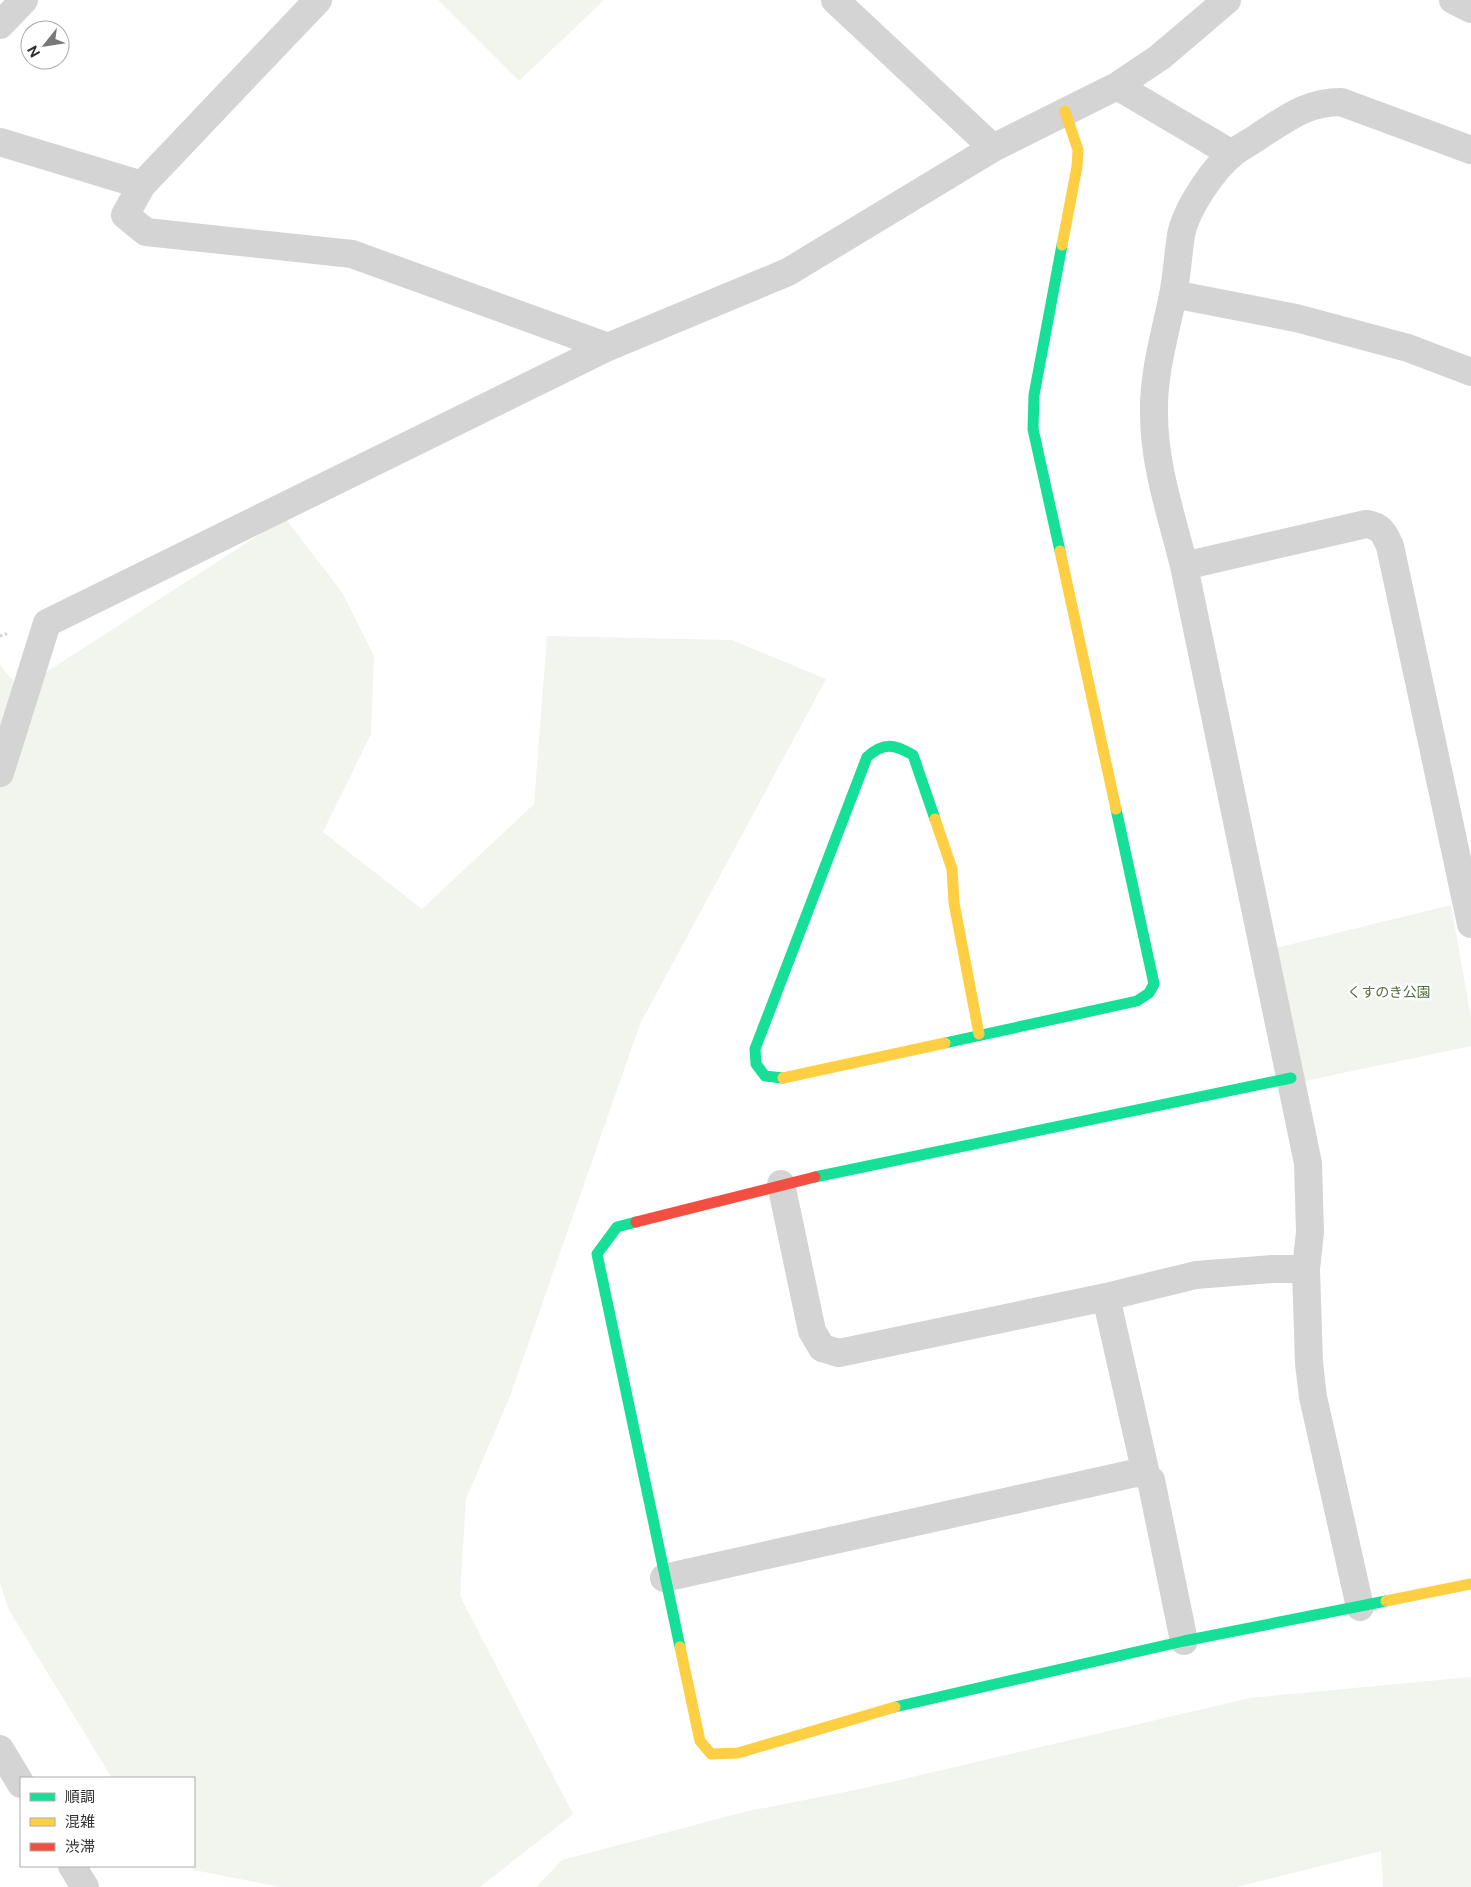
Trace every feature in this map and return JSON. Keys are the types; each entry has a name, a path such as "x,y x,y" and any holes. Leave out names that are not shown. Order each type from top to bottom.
{"street":[{"path":"0,25 24,0"},
{"path":"318,0 142,185 125,215 146,232 352,254 608,347"},
{"path":"835,0 993,148"},
{"path":"0,773 47,624 608,347 788,272 993,148 1117,86 1160,57 1227,0"},
{"path":"1453,0 1471,8"},
{"path":"1117,86 1232,154"},
{"path":"1360,1607 1313,1397 1309,1363 1306,1268 1310,1232 1308,1163 1184,566 1160,469 1154,414 1161,341 1173,294 1182,233 1192,205 1211,178 1232,154 1298,111 1323,102 1341,102 1469,143"},
{"path":"979,1034 954,903 952,869 913,755 898,746 878,747 867,757 755,1049 756,1064 765,1076 786,1078 979,1034 1137,1001 1149,993 1154,984 1032,429 1034,395 1077,167 1078,150 1065,111"},
{"path":"0,142 142,185"},
{"path":"1173,294 1296,318 1399,345 1471,372"},
{"path":"1184,566 1366,524 1376,526 1384,532 1390,546 1461,830 1471,924"},
{"path":"1291,1078 781,1184 617,1227 598,1254 664,1578 700,1741 710,1754 738,1753 889,1708 1184,1642 1471,1584"},
{"path":"781,1184 812,1331 822,1348 839,1353 1106,1297 1196,1275 1273,1268 1306,1268"},
{"path":"1106,1297 1146,1474 1151,1480 1184,1642"},
{"path":"664,1578 1140,1472 1146,1474"},
{"path":"0,1749 20,1782"},
{"path":"73,1867 85,1887"}],"green space":[{"path":"438,0 604,0 519,81"},
{"path":"285,518 342,592 374,656 371,734 323,832 422,909 534,804 547,636 732,640 826,679 640,1024 510,1396 466,1499 460,1596 573,1814 480,1887 280,1887 194,1870 191,1867 195,1867 195,1777 111,1777 9,1610 0,1583 0,665 20,689"},
{"name":"くすのき公園","path":"1451,905 1471,1018 1471,1046 1300,1082 1272,949"},
{"path":"1471,1677 1471,1887 1383,1887 1381,1851 1237,1887 536,1887 562,1860 744,1812 865,1788 1250,1698"}],"traffic: fast":[{"path":"1060,551 1033,429 1034,395 1062,245"},
{"path":"783,1078 765,1076 756,1064 755,1049 867,757 873,752 889,746 913,755 935,819"},
{"path":"945,1043 1137,1001 1149,993 1154,984 1116,809"},
{"path":"815,1177 1291,1078"},
{"path":"636,1222 617,1227 597,1254 680,1647"},
{"path":"895,1707 1184,1641 1386,1601"}],"traffic: slow":[{"path":"1062,245 1077,167 1078,150 1065,111"},
{"path":"1060,551 1116,809"},
{"path":"935,819 952,869 954,903 979,1034"},
{"path":"783,1078 945,1043"},
{"path":"1386,1601 1471,1584"},
{"path":"680,1647 700,1741 711,1754 738,1753 895,1707"}],"traffic: jam":[{"path":"636,1222 815,1177"}]}
